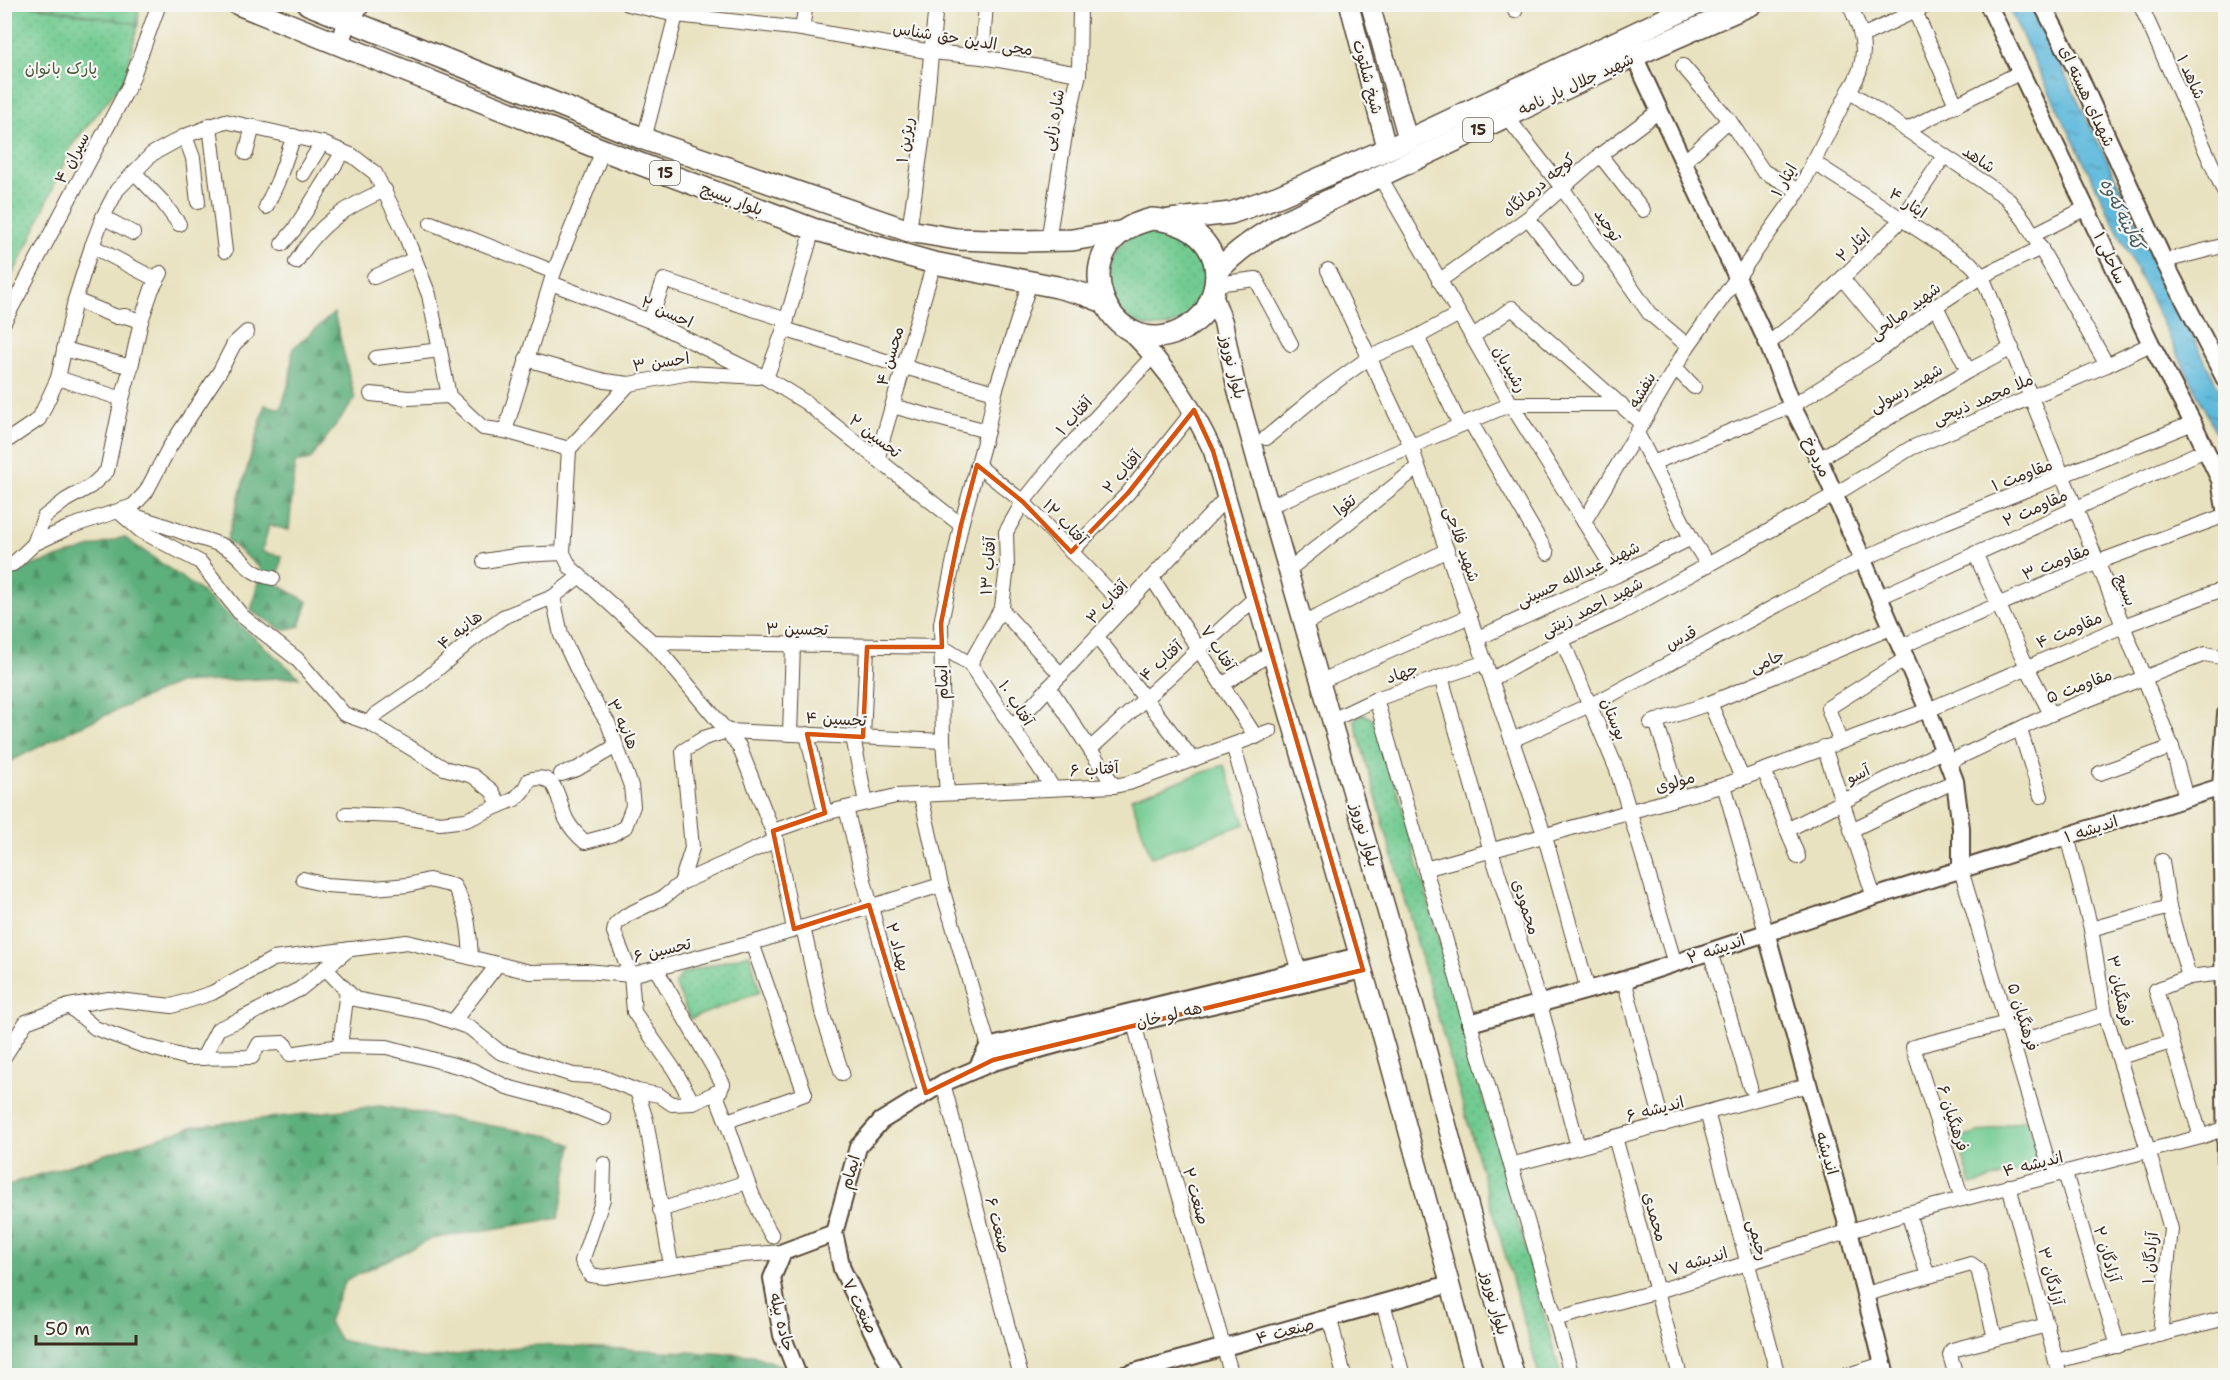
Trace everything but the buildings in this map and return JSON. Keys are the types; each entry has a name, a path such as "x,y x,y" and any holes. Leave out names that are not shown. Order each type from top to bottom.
{"main road":[{"name":"بلوار بسیج","path":"238,4 603,150 813,229 943,264 1083,294 1104,302"},
{"name":"بلوار بسیج","path":"308,4 349,10 644,139 909,231 956,239 1048,241 1072,240 1120,232"},
{"name":"شیخ شلتوت","path":"1349,4 1387,149"},
{"name":"شیخ شلتوت","path":"1370,4 1408,140"},
{"name":"شهید جلال بار نامه","path":"1170,220 1239,210 1279,196 1408,140 1664,11 1697,4"},
{"name":"شهید جلال بار نامه","path":"1215,284 1229,258 1253,239 1285,221 1634,56 1752,4"},
{"path":"339,45 349,10"},
{"path":"1239,210 1235,218 1239,233 1253,239"},
{"name":"15","path":"1120,232 1135,223 1152,219 1170,220"},
{"path":"1170,220 1196,233 1206,245 1213,258 1215,284"},
{"path":"1120,232 1102,257 1099,272 1104,302 1112,315 1154,355 1178,384 1194,410 1213,452 1361,963 1475,1376"},
{"path":"943,264 956,239"},
{"name":"15","path":"1132,333 1154,336 1173,334 1191,326 1205,313 1215,284"},
{"name":"بلوار نوروز","path":"1215,284 1236,386 1423,1036 1515,1376"}],"street":[{"name":"سیران ۴","path":"4,322 130,84 159,4"},
{"name":"محی الدین حق شناس","path":"628,4 656,7 676,15 802,29 932,52 982,57 1079,74"},
{"path":"802,29 806,4"},
{"name":"ریژین ۱","path":"909,231 924,128 936,4"},
{"path":"982,57 986,4"},
{"name":"شاره زایی","path":"1048,241 1066,129 1079,74 1080,4"},
{"path":"1849,4 1862,36 1863,66 1858,79 1849,91"},
{"path":"1862,36 1930,4"},
{"name":"ساحلی ۱","path":"1988,4 2151,344 2220,480 2226,514"},
{"name":"شهدای هسته ای","path":"2042,4 2075,67 2164,261 2226,381"},
{"name":"شاهد ۱","path":"2140,4 2226,196"},
{"path":"1915,11 1956,105"},
{"path":"644,139 676,15"},
{"name":"مردوخ","path":"1634,56 1768,344 1792,406 1819,459 1929,710 1955,781 1961,828 1961,870"},
{"path":"1683,66 1729,120 1763,171 1799,190"},
{"path":"1906,130 2021,72"},
{"name":"شاهد","path":"1849,91 2007,198 2041,248 2107,365"},
{"name":"ایثار ۱","path":"1737,279 1799,190 1849,91"},
{"name":"کوچه درمانگاه","path":"1439,281 1528,218 1600,155 1659,111"},
{"name":"توحید","path":"1507,117 1563,189 1649,313 1688,346"},
{"path":"1683,163 1729,120"},
{"path":"4,460 5,442 39,419 58,378 75,300 103,217 117,190 152,154 185,136 225,121 322,143 353,156 375,173 385,190 429,295 449,396 483,428 506,431 569,449"},
{"path":"210,125 225,251"},
{"path":"246,153 253,126"},
{"path":"185,136 192,158 198,202"},
{"path":"266,207 294,136"},
{"path":"303,174 322,143"},
{"path":"506,431 552,277 603,150"},
{"path":"282,244 294,230 343,152"},
{"path":"1600,155 1643,210"},
{"name":"ایثار ۲","path":"1768,344 1810,310 1902,219 1944,156"},
{"name":"ایثار ۴","path":"1813,162 1970,263 1982,276"},
{"path":"134,172 162,201 179,224"},
{"name":"رشیدیان","path":"1380,177 1511,404 1617,575"},
{"path":"296,262 308,242 340,212 385,190"},
{"path":"2033,235 2086,208"},
{"path":"103,217 133,232"},
{"path":"1528,218 1575,279"},
{"name":"احسن ۲","path":"431,223 650,321 766,378"},
{"path":"766,378 785,324 813,229"},
{"path":"2164,261 2226,245"},
{"path":"34,544 44,517 66,500 91,486 108,471 141,321 152,289 159,277 92,246"},
{"name":"شهید صالحی","path":"1653,463 1792,406 1893,340 1936,306 1982,276 2041,248"},
{"path":"374,277 415,259"},
{"name":"محسن ۴","path":"878,459 904,367 943,264"},
{"name":"شهید فلاحی","path":"1328,270 1411,446 1545,837 1588,990"},
{"name":"بسیج","path":"1982,276 2172,747 2186,798"},
{"path":"1842,278 1893,340"},
{"path":"1215,284 1256,279 1291,344"},
{"name":"بنفشه","path":"1584,522 1675,366 1737,279"},
{"path":"650,321 664,280 904,367 995,392"},
{"name":"ایمام","path":"947,793 943,741 941,623 961,525 987,431 995,392 1030,282"},
{"path":"75,300 117,317 125,316 141,321"},
{"path":"1936,306 1968,371"},
{"path":"1472,337 1512,308 1621,404 1639,429 1653,463 1691,538 1708,565"},
{"path":"1266,438 1320,393 1370,357 1417,337 1459,314"},
{"path":"4,566 13,564 34,544 72,526 133,506 146,492 169,448 220,371 234,344 247,332"},
{"path":"1417,337 1465,423 1547,553"},
{"name":"ملا محمد ذبیحی","path":"1708,565 1834,495 1911,448 2151,344"},
{"name":"شهید رسولی","path":"1819,459 1968,371 2012,348"},
{"path":"64,349 131,367"},
{"path":"376,358 440,350"},
{"name":"آفتاب ۱","path":"1023,502 1075,439 1154,355"},
{"name":"احسن ۳","path":"526,359 605,381 629,384 690,373 766,378"},
{"path":"1675,366 1694,387"},
{"path":"58,378 122,399"},
{"name":"تحسین ۲","path":"766,378 805,402 961,525"},
{"path":"629,384 569,449 563,554 570,567 652,642 739,746 775,835 798,928 842,1073"},
{"path":"370,394 408,398 449,396"},
{"path":"1274,504 1511,404 1621,404"},
{"path":"892,406 987,431"},
{"name":"آفتاب ۲","path":"1071,552 1128,493 1194,410"},
{"name":"مقاومت ۱","path":"1863,559 1943,523 2063,477 2193,423"},
{"name":"مقاومت ۲","path":"1880,597 2205,450"},
{"name":"آفتاب ۱۲","path":"977,465 1023,502 1125,607"},
{"name":"تقوا","path":"1292,567 1418,467"},
{"name":"آفتاب ۳","path":"1012,728 1226,498"},
{"name":"آفتاب ۱۳","path":"970,664 1001,609 1007,567 1006,532 1023,502"},
{"path":"119,512 153,521 226,548 241,559 250,571 273,578"},
{"path":"119,512 141,531 200,562 242,616 297,659 344,714 369,723 444,768 473,776 492,791 500,805 466,820 440,823 397,816 346,814"},
{"name":"مقاومت ۳","path":"1840,741 1828,708 1904,652 1998,604 2098,562 2226,514"},
{"name":"شهید عبدالله حسینی","path":"1478,638 1617,575 1691,538"},
{"path":"1311,620 1448,550"},
{"path":"1975,553 2051,714"},
{"path":"484,561 521,555 563,554"},
{"name":"قدس","path":"1512,740 1591,705 1863,559"},
{"name":"شهید احمد زینتی","path":"1492,679 1562,640 1617,615 1708,565"},
{"name":"هانیه ۴","path":"369,723 375,715 418,685 503,616 553,597 580,576"},
{"name":"آفتاب ۷","path":"1152,578 1256,737"},
{"name":"مقاومت ۴","path":"1929,710 2122,626 2226,588"},
{"name":"هانیه ۳","path":"500,805 515,799 530,780 540,777 548,780 557,790 566,819 573,831 585,842 610,836 626,827 633,806 631,786 608,723 586,688 561,635 553,597"},
{"name":"آفتاب ۴","path":"1090,748 1255,598"},
{"path":"1001,609 1061,675"},
{"path":"1328,678 1470,616"},
{"name":"جامی","path":"1680,798 1654,722 1710,703 1893,627"},
{"path":"1096,637 1193,760"},
{"name":"بوستان","path":"1562,640 1617,770 1675,964"},
{"name":"تحسین ۳","path":"652,642 942,647"},
{"path":"790,734 794,645"},
{"path":"866,803 858,737 867,647"},
{"name":"آفتاب ۱۰","path":"942,647 970,664 1053,788"},
{"path":"1222,685 1271,653"},
{"name":"مقاومت ۵","path":"1947,756 2020,730 2051,714 2205,654 2226,658"},
{"name":"جهاد","path":"1332,720 1376,699 1486,662"},
{"name":"محمودی","path":"1441,677 1491,851 1540,1004 1578,1147"},
{"path":"1050,687 1114,786"},
{"path":"1376,699 1572,1376"},
{"path":"1710,703 1742,778"},
{"name":"مولوی","path":"1425,869 1724,785 1929,710"},
{"path":"2226,714 2221,786 2226,1163"},
{"path":"2020,730 2040,796"},
{"path":"681,883 692,848 683,751 704,738 727,731"},
{"name":"تحسین ۴","path":"727,731 943,741"},
{"name":"آفتاب ۶","path":"947,793 1114,786 1129,783 1270,732"},
{"path":"807,735 825,813"},
{"path":"1233,745 1301,977"},
{"path":"561,774 577,769 616,746"},
{"path":"1824,747 1874,897"},
{"path":"2100,773 2172,747"},
{"name":"آسو","path":"1787,830 1842,801 1947,756"},
{"path":"1764,770 1798,857"},
{"path":"1851,830 1955,781"},
{"path":"1724,785 1766,932"},
{"name":"اندیشه ۱","path":"1961,870 2221,786"},
{"path":"693,1103 675,1071 634,1012 631,975 614,932 616,924 627,915 664,897 681,883 775,835 825,813 896,796 947,793"},
{"path":"921,796 941,885 991,1054 1361,963"},
{"name":"بهداد ۲","path":"846,808 869,905 901,1018 926,1093"},
{"name":"فرهنگیان ۳","path":"2067,836 2091,929 2105,1014 2148,1150"},
{"path":"2162,861 2169,907 2189,977"},
{"name":"اندیشه ۲","path":"1470,1023 1624,980 1961,870"},
{"name":"فرهنگیان ۵","path":"1961,870 2007,1023 2059,1174"},
{"path":"303,879 326,885 374,888 408,885 429,879 454,886 464,903 471,957"},
{"name":"تحسین ۶","path":"4,1057 26,1022 69,1006 109,999 172,1006 213,993 273,959 407,942 530,972 586,971 631,975 752,943 869,905 941,885"},
{"path":"2091,929 2169,907"},
{"name":"اندیشه","path":"1766,932 1885,1370"},
{"path":"727,1121 805,1094 752,943"},
{"path":"203,1058 218,1029 300,989 349,949"},
{"path":"1710,951 1750,1087"},
{"path":"453,1022 498,964"},
{"path":"325,968 355,999 428,1013 470,1028 500,1052 573,1075 602,1077 637,1090 659,1095 672,1104 693,1103 722,1088 722,1081 656,969"},
{"path":"2201,1137 2156,990 2189,977 2223,973"},
{"name":"هه لو خان","path":"977,1068 991,1054 1134,1023 1301,977"},
{"path":"1624,980 1663,1125"},
{"path":"340,1046 347,991"},
{"path":"69,1006 95,1028 141,1046 188,1058 252,1057 259,1044 284,1043 290,1054 340,1046 387,1047 472,1071 507,1087 563,1102 604,1118"},
{"path":"2014,1044 2105,1014"},
{"name":"صنعت ۲","path":"1134,1023 1176,1184 1232,1376"},
{"name":"فرهنگیان ۶","path":"1962,1199 1912,1047 2007,1023"},
{"path":"2119,1058 2172,1042"},
{"name":"ایمام","path":"834,1233 858,1147 881,1120 943,1083 977,1068"},
{"name":"صنعت ۶","path":"943,1083 1021,1376"},
{"name":"اندیشه ۶","path":"1511,1166 1808,1085"},
{"path":"637,1090 646,1120 671,1266"},
{"path":"715,1093 727,1121 747,1182 772,1236"},
{"name":"رحیمی","path":"1707,1112 1778,1376"},
{"name":"اندیشه ۴","path":"1849,1231 2009,1186 2201,1137 2225,1128"},
{"name":"محمدی","path":"1615,1137 1680,1376"},
{"name":"آزادگان ۱","path":"2148,1150 2171,1229 2160,1335"},
{"path":"604,1164 603,1199 582,1261 590,1275 604,1277 742,1255 783,1252 834,1233"},
{"name":"آزادگان ۲","path":"2059,1174 2118,1346"},
{"path":"660,1210 747,1182"},
{"name":"آزادگان ۳","path":"2009,1186 2060,1376"},
{"path":"1908,1213 1928,1276"},
{"name":"اندیشه ۷","path":"1555,1319 1658,1291 1849,1231"},
{"name":"صنعت ۷","path":"834,1233 842,1269 896,1376"},
{"name":"جاده بیله","path":"783,1252 772,1278 782,1335 798,1376"},
{"path":"1866,1294 1971,1264 1978,1269 1995,1338"},
{"name":"صنعت ۴","path":"1121,1376 1450,1284"},
{"path":"1383,1303 1402,1372"},
{"path":"2056,1361 2226,1318"},
{"path":"1330,1319 1344,1376"},
{"path":"1956,1376 1950,1355 1952,1350 2047,1325"},
{"path":"1845,1376 1885,1370"}],"highlighted area":[{"path":"1194,410 1213,451 1363,970 993,1060 926,1093 869,905 794,929 773,831 825,813 807,734 863,737 867,647 942,647 941,623 961,525 977,465 1023,502 1071,552 1128,493"}],"green space":[{"name":"پارک بانوان","path":"5,5 25,5 138,24 125,79 72,145 27,247 5,288"},
{"path":"30,5 139,5 138,24"},
{"path":"1157,229 1176,233 1192,243 1202,259 1206,278 1202,297 1192,313 1176,323 1157,327 1138,323 1122,313 1112,297 1108,278 1112,259 1122,243 1138,233"},
{"path":"334,313 355,399 310,460 295,463 289,530 269,525 262,552 282,556 277,584 308,602 300,626 283,630 251,611 261,569 227,540 265,405 281,409 290,379 293,348"},
{"path":"124,537 198,589 299,677 178,683 74,729 5,764 5,574"},
{"path":"1364,714 1378,723 1561,1375 1539,1375 1354,719"},
{"path":"1224,765 1245,824 1151,857 1131,798"},
{"path":"750,954 760,992 690,1019 675,984 683,973"},
{"path":"380,1106 556,1137 572,1145 559,1218 431,1239 346,1280 328,1321 340,1340 424,1359 534,1345 753,1355 781,1366 785,1375 5,1375 5,1189 16,1182 195,1126"},
{"path":"2027,1119 2040,1165 1971,1185 1958,1139"}],"water":[{"name":"کەڵینەکەوە","path":"2007,5 2031,5 2225,402 2225,451"}]}
